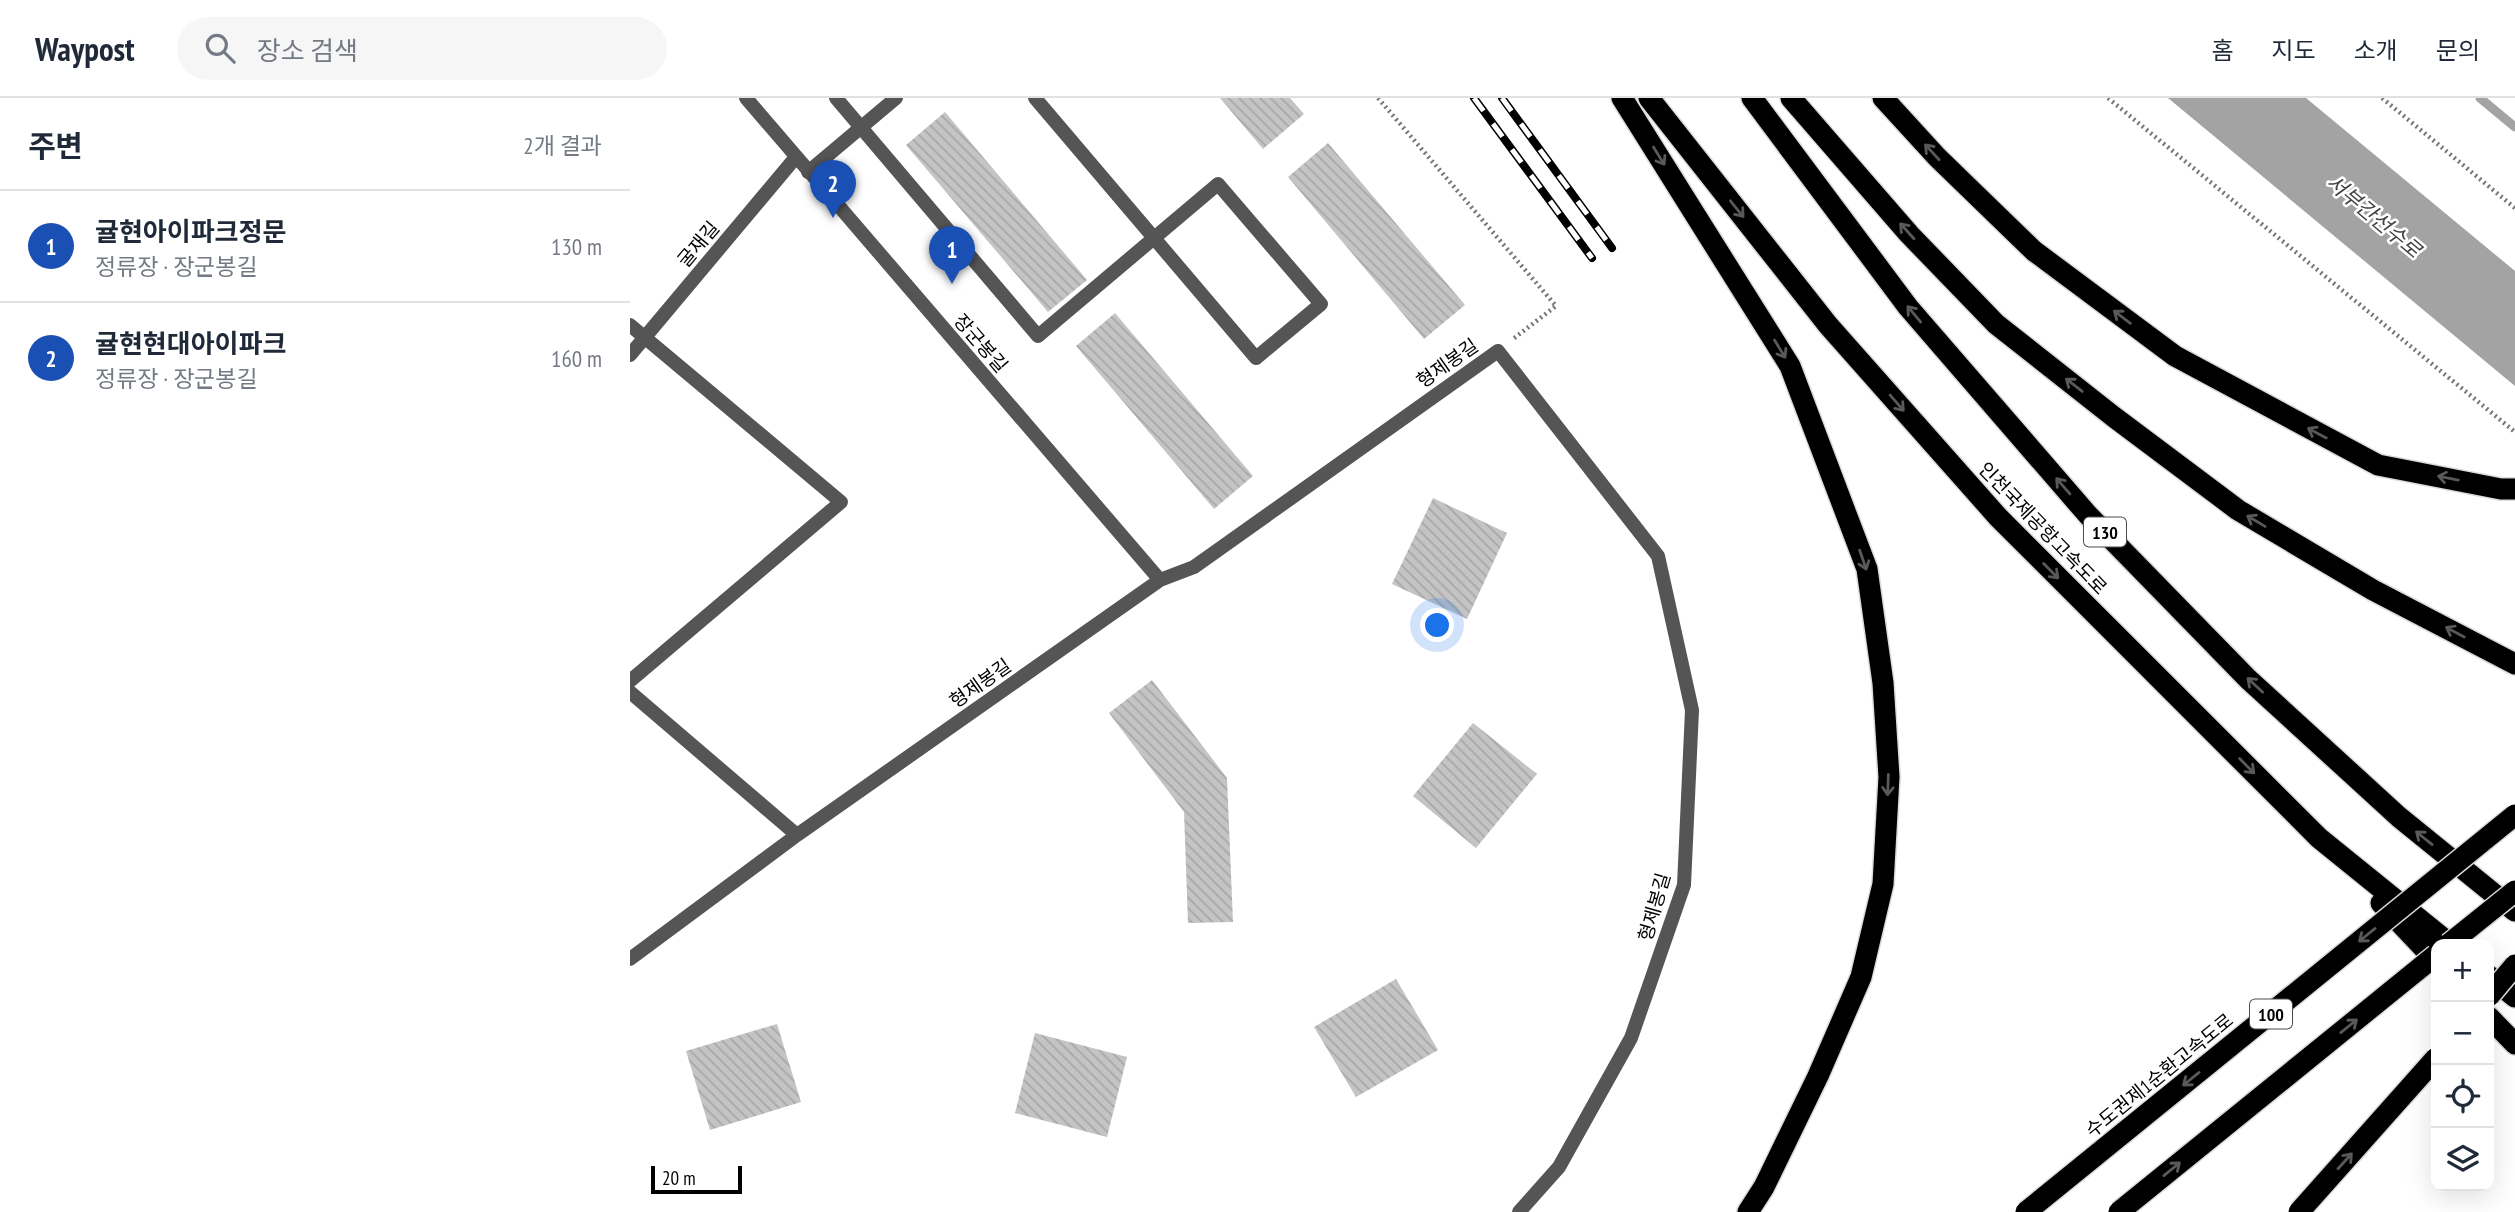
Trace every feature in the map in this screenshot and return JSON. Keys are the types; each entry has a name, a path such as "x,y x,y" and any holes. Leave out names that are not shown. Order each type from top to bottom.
{"highway":[{"path":"1622,98 1790,366 1867,569 1883,683 1889,777 1883,884 1861,977 1812,1088 1748,1212"},
{"name":"인천국제공항고속도로","path":"1649,98 1828,325 1998,517 2319,838 2444,939"},
{"name":"130","path":"1752,98 1908,307 2088,515 2249,679 2399,817 2515,911"},
{"path":"1791,98 1909,234 1996,324 2114,417 2238,510 2373,590 2515,664"},
{"path":"1883,98 1937,157 2034,251 2175,356 2378,465 2501,489 2515,489"},
{"name":"수도권제1순환고속도로","path":"2026,1212 2515,815"},
{"path":"2319,838 2431,956"},
{"path":"2456,939 2515,891"},
{"path":"2119,1212 2431,959"},
{"path":"2494,990 2515,965"},
{"path":"2494,980 2515,997"},
{"path":"2494,1022 2515,1044"},
{"path":"2299,1212 2431,1064"}],"street":[{"name":"장군봉길","path":"746,98 1160,580"},
{"path":"836,98 1038,336 1154,238 1218,184 1321,304 1256,358 1154,238 1035,98"},
{"path":"808,172 896,98"},
{"name":"굴재길","path":"630,355 796,157"},
{"path":"630,325 841,502 630,681"},
{"name":"형제봉길","path":"630,959 797,835 1160,580 1194,566 1498,351 1658,556 1692,710 1684,885 1631,1038 1559,1167 1519,1212"},
{"path":"630,692 797,835"}],"path":[{"path":"1378,98 1556,306 1498,351"},
{"path":"2108,98 2515,432"},
{"path":"2382,98 2515,208"}],"water":[{"name":"서부간선수로","path":"2168,98 2306,98 2515,271 2515,386"}],"building":[{"path":"1220,98 1290,98 1304,114 1263,149"},
{"path":"945,112 1087,280 1048,312 906,145"},
{"path":"1328,143 1465,305 1424,339 1288,177"},
{"path":"1115,313 1253,476 1214,509 1076,346"},
{"path":"1433,498 1507,533 1467,619 1392,584"},
{"path":"1152,680 1227,778 1233,922 1188,923 1184,812 1109,713"},
{"path":"1473,723 1537,774 1476,848 1413,796"},
{"path":"1396,979 1438,1050 1356,1097 1314,1027"},
{"path":"777,1024 801,1102 710,1130 686,1051"},
{"path":"1035,1033 1127,1057 1107,1137 1015,1113"}],"waterway":[{"path":"2480,98 2515,127"}],"railway":[{"path":"1474,98 1592,258"},
{"path":"1502,98 1612,248"}],"place":[{"name":"귤현현대아이파크","path":"833,218"},
{"name":"귤현아이파크정문","path":"952,284"}]}
